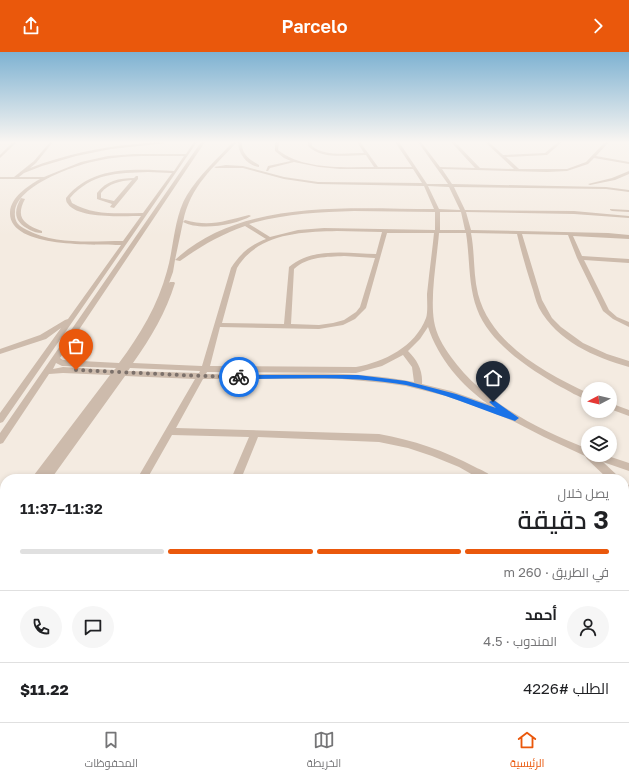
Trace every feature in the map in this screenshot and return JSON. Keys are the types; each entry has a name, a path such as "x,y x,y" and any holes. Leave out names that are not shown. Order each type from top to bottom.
{"street":[{"path":"15,178 21,173"},
{"path":"55,173 44,178 17,199 11,214 12,221 18,227 27,233 56,240 126,241"},
{"path":"61,173 39,185 30,192 19,206 17,212 19,219 25,225 46,234 126,241"},
{"path":"114,173 97,177 79,186 68,198 70,204 77,210 89,213 145,215"},
{"path":"106,214 140,173"},
{"path":"0,420 174,173"},
{"path":"0,440 182,173"},
{"path":"40,474 122,369 153,317 163,294 170,272 183,208 189,195 205,173"},
{"path":"48,474 160,317 169,294 178,260 188,208 193,195 200,184 210,173"},
{"path":"267,173 284,178 318,183 618,185"},
{"path":"278,173 319,181 423,184"},
{"path":"203,373 356,370 369,368 388,362 404,352 416,340 430,317 437,231 436,209 416,173"},
{"path":"443,173 451,184 462,209 468,231 476,298 482,314 498,336 523,358 558,381 581,393"},
{"path":"451,184 562,185 605,181 626,173"},
{"path":"0,178 44,178"},
{"path":"115,203 99,199 99,193 104,187 114,182 136,179"},
{"path":"605,181 618,185 629,191"},
{"path":"185,222 200,226 211,226 267,212 291,208 340,206 436,209"},
{"path":"462,209 598,214 629,217"},
{"path":"206,235 272,216 317,210 629,210"},
{"path":"244,223 270,239"},
{"path":"178,260 206,235 211,226"},
{"path":"218,325 326,327 338,324 357,314 363,308 385,231"},
{"path":"145,474 203,373 237,262 252,248 270,239 301,232 385,231 468,231 629,237"},
{"path":"519,233 539,301 548,318 558,328 585,346 629,364"},
{"path":"570,234 606,311 615,318 629,325"},
{"path":"287,326 291,268 294,264 303,258 314,256 378,256"},
{"path":"580,258 629,261"},
{"path":"0,352 43,337 56,330 75,314"},
{"path":"430,317 439,345 453,365 486,397 515,418"},
{"path":"404,352 412,359 417,368 420,377 418,386"},
{"path":"55,359 62,362 122,369"},
{"path":"46,372 63,370 122,369 203,373 358,377 418,386 478,403 515,418 581,450"},
{"path":"617,409 629,413"},
{"path":"171,431 380,438 418,446 444,456 478,474"},
{"path":"238,474 255,434"},
{"path":"597,462 610,474"},
{"path":"614,462 629,467"}],"way so far":[{"path":"76,370 239,377"}],"route":[{"path":"239,377 358,377 406,383 478,403 515,418 493,402"}]}
